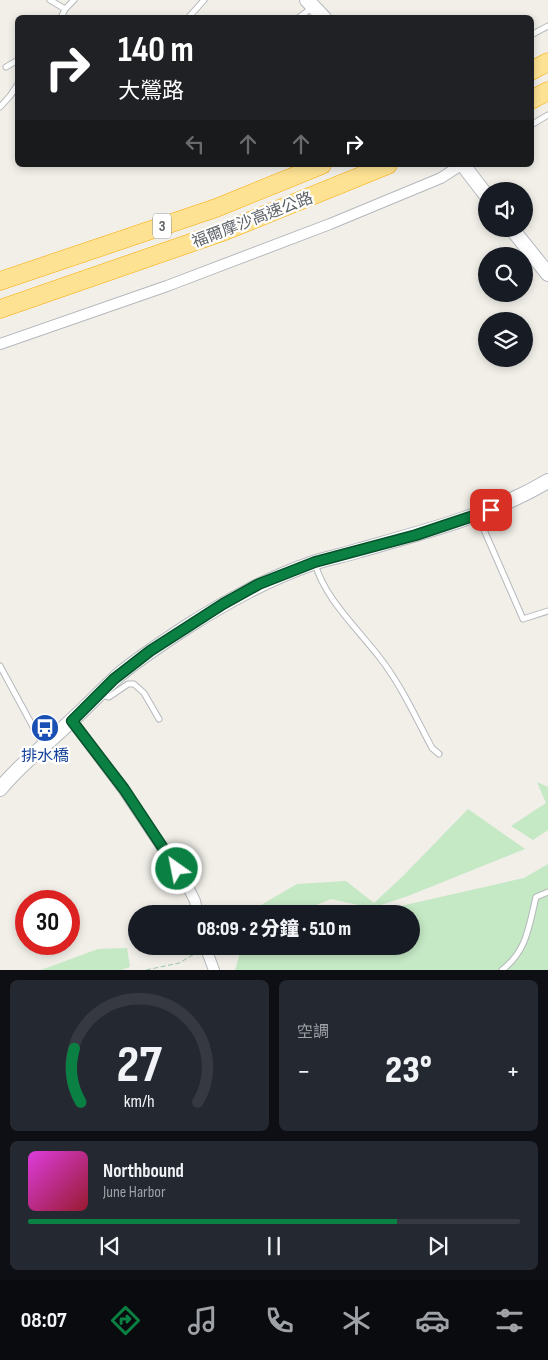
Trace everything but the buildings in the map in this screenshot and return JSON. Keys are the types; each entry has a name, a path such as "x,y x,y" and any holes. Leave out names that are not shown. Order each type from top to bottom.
{"highway":[{"path":"534,69 548,62"},
{"path":"534,98 548,91"},
{"name":"福爾摩沙高速公路","path":"0,281 216,208 317,167"},
{"name":"福爾摩沙高速公路","path":"0,308 225,231 383,167"}],"street":[{"path":"310,3 321,15"},
{"path":"0,344 167,286 330,224 441,178 459,167"},
{"path":"464,167 478,186"},
{"path":"518,237 548,274"},
{"path":"0,789 12,775 43,745 72,721 98,694 150,651 223,604 259,584 315,562 416,535 477,514 499,506 548,481"},
{"path":"72,721 124,789 182,877 196,905"},
{"path":"208,955 214,970"}],"lane":[{"path":"50,0 65,9"},
{"path":"62,15 65,9 74,0"},
{"path":"191,15 204,0"},
{"path":"300,15 310,3"},
{"path":"534,33 548,26"},
{"path":"6,67 15,62"},
{"path":"0,107 15,88"},
{"path":"534,123 548,115"},
{"path":"477,514 523,619 548,611"},
{"path":"315,562 318,575 326,589 381,659 432,748 439,754"},
{"path":"0,666 43,745"},
{"path":"98,694 110,697 128,684 134,684 144,693 159,719"},
{"path":"502,970 511,963 523,948 536,898 548,892"}],"path":[{"path":"146,970 178,963 192,955"}],"green space":[{"path":"537,782 548,787 548,830 533,840 511,826 546,803"},
{"path":"468,809 525,849 381,905 358,905 331,899 316,905 261,905 297,884 346,881 374,903"},
{"path":"548,864 548,970 235,970 239,955 420,955 420,905 405,905 524,878"},
{"path":"127,948 130,967 121,970 41,970 98,949"}],"place":[{"name":"排水橋","path":"45,728"}],"route":[{"path":"177,869 124,789 72,721 114,679 150,651 223,604 259,584 315,562 416,535 491,510"}]}
